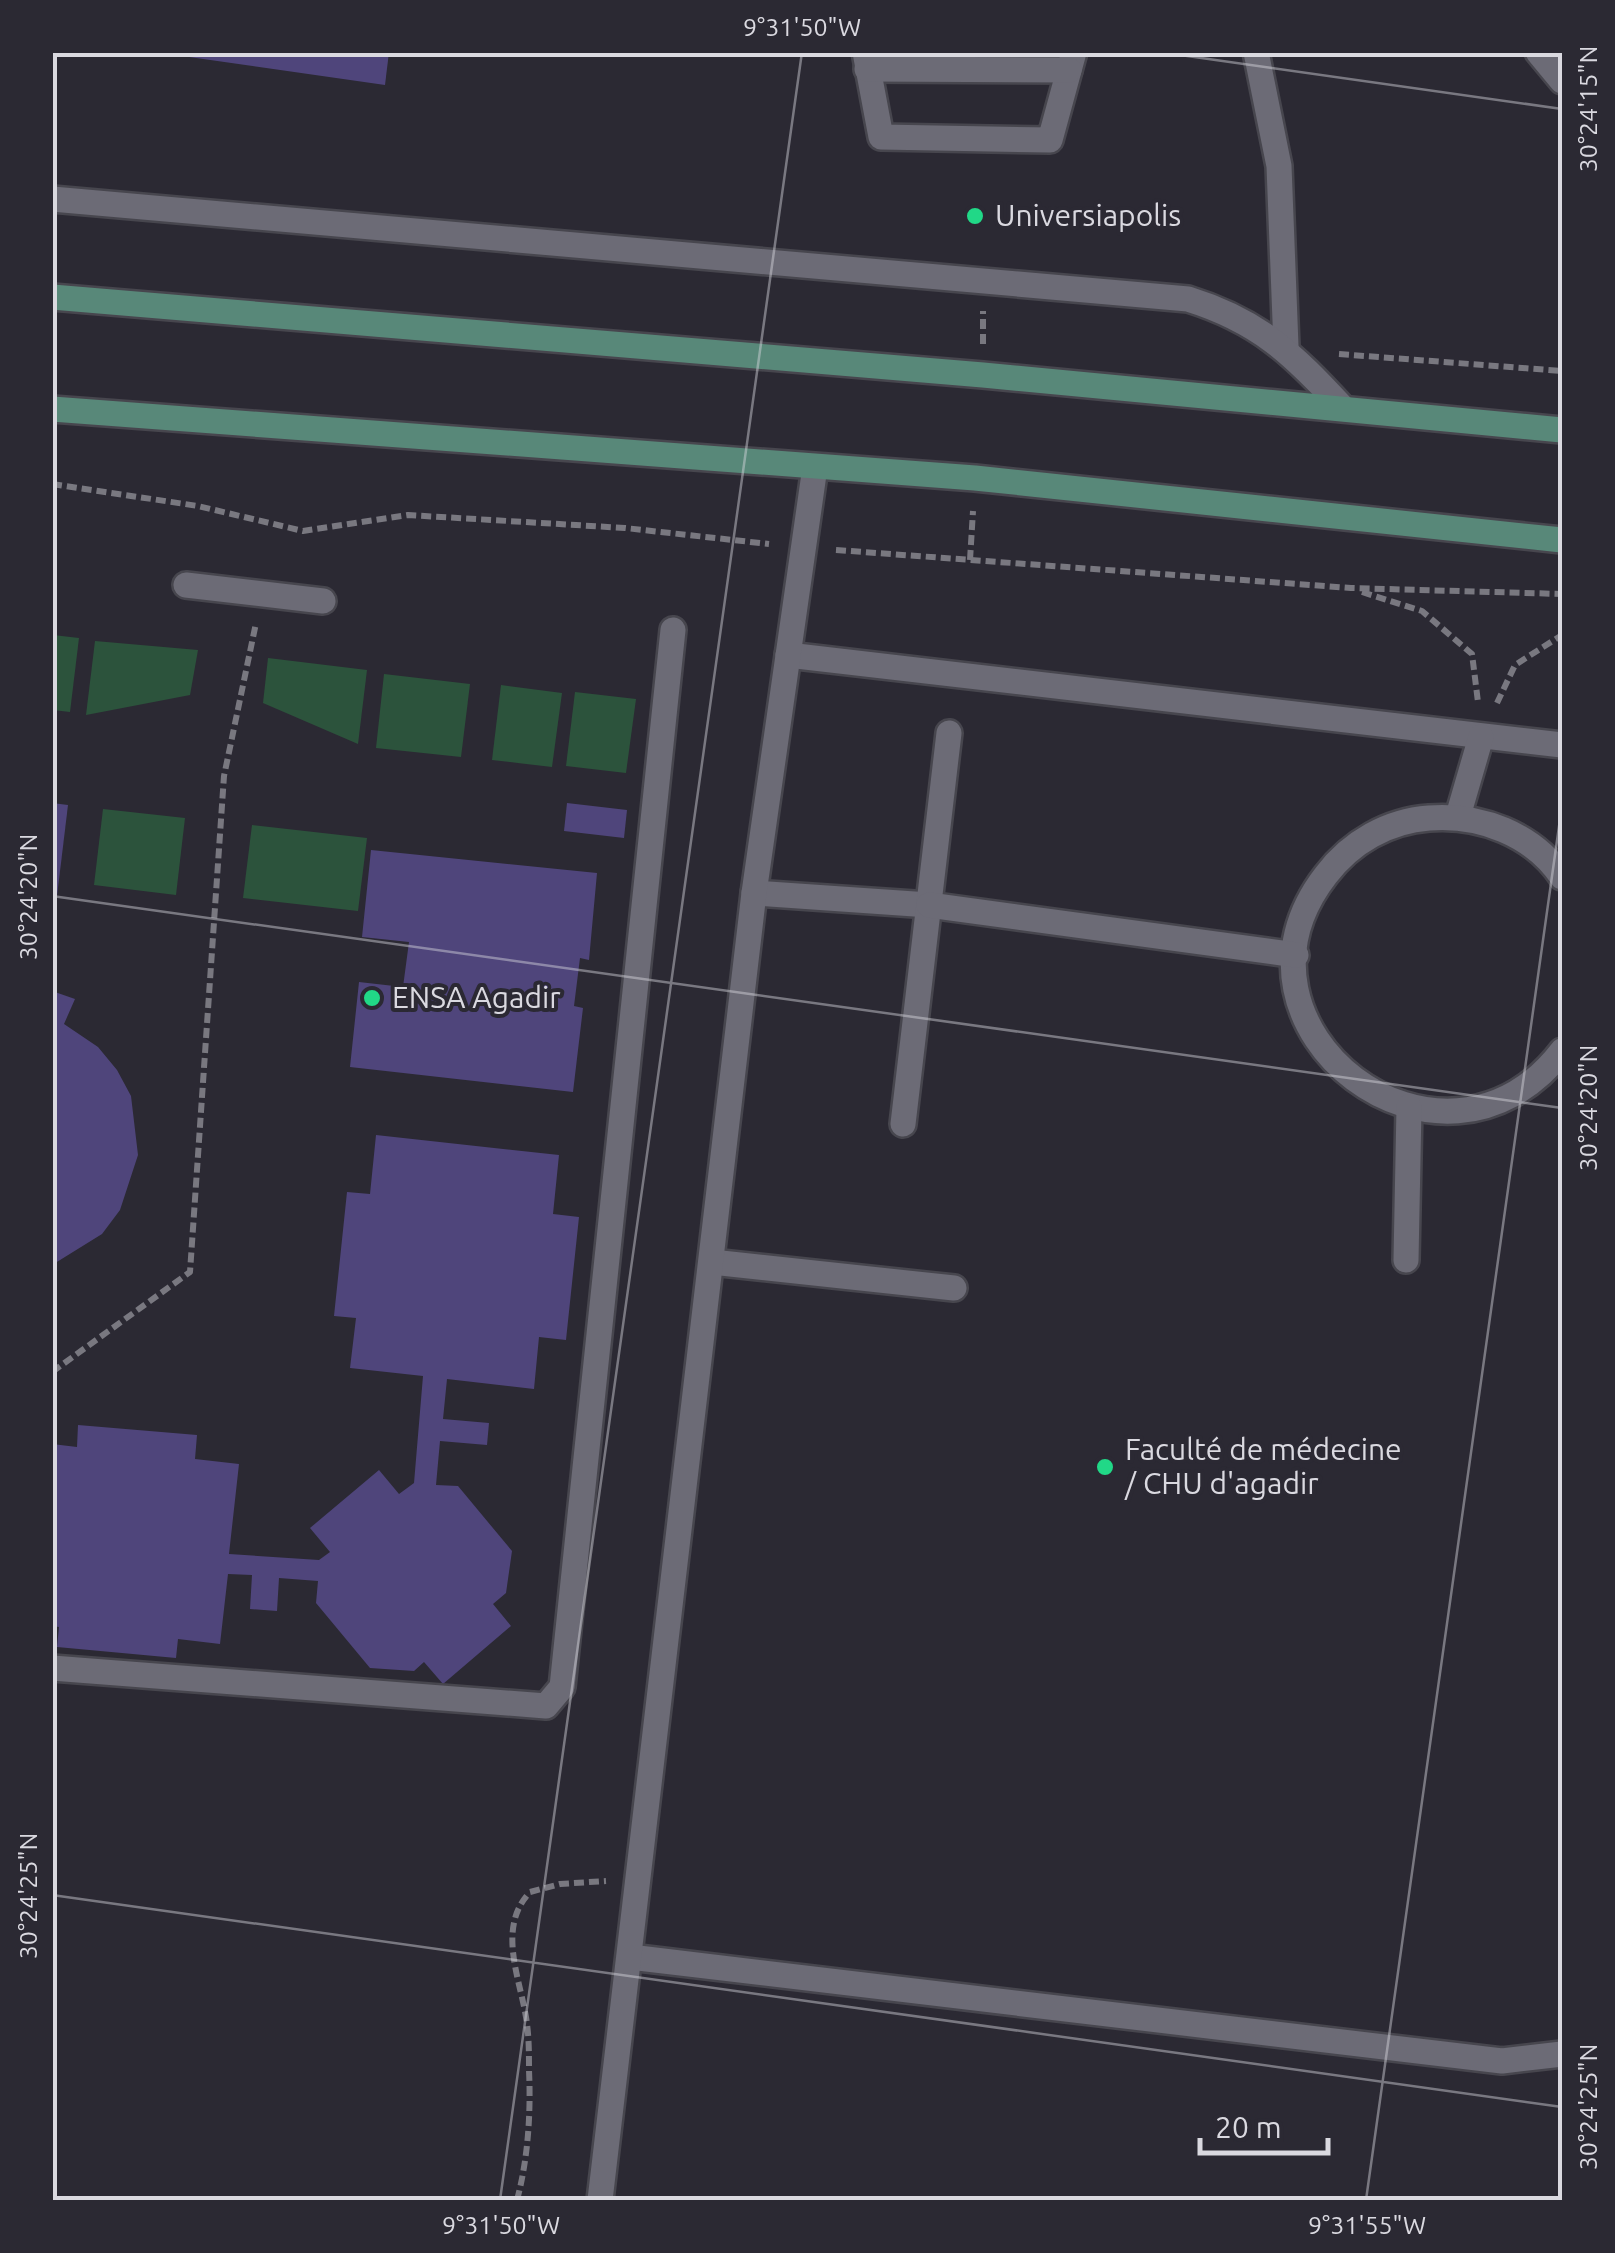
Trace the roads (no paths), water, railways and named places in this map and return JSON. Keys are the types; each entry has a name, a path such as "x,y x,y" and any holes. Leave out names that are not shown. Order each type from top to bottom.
{"main road":[{"path":"52,296 983,375 1562,430"},
{"path":"52,409 975,478 1562,540"}],"street":[{"path":"1256,52 1279,166 1286,346"},
{"path":"1538,52 1562,80"},
{"path":"866,60 1071,61 1050,140 977,140 881,137 866,60"},
{"path":"52,199 1188,299 1228,312 1286,346 1342,407"},
{"path":"600,2200 754,893 815,467"},
{"path":"186,585 323,601"},
{"path":"52,1668 546,1706 555,1700 562,1687 673,630"},
{"path":"788,655 1562,745"},
{"path":"903,1124 949,733"},
{"path":"1458,816 1481,737"},
{"path":"1562,877 1533,846 1506,830 1458,816 1416,819 1386,828 1335,862 1303,916 1296,955 1301,1006 1330,1060 1353,1082 1409,1107 1440,1112 1501,1100 1528,1085 1562,1051"},
{"path":"754,893 929,905 1296,955"},
{"path":"1406,1260 1409,1107"},
{"path":"712,1262 954,1288"},
{"path":"630,1958 1502,2060 1562,2054"}],"place":[{"name":"Universiapolis","path":"975,216"},
{"name":"ENSA Agadir","path":"372,998"},
{"name":"Faculté de médecine / CHU d'agadir","path":"1105,1467"}]}
